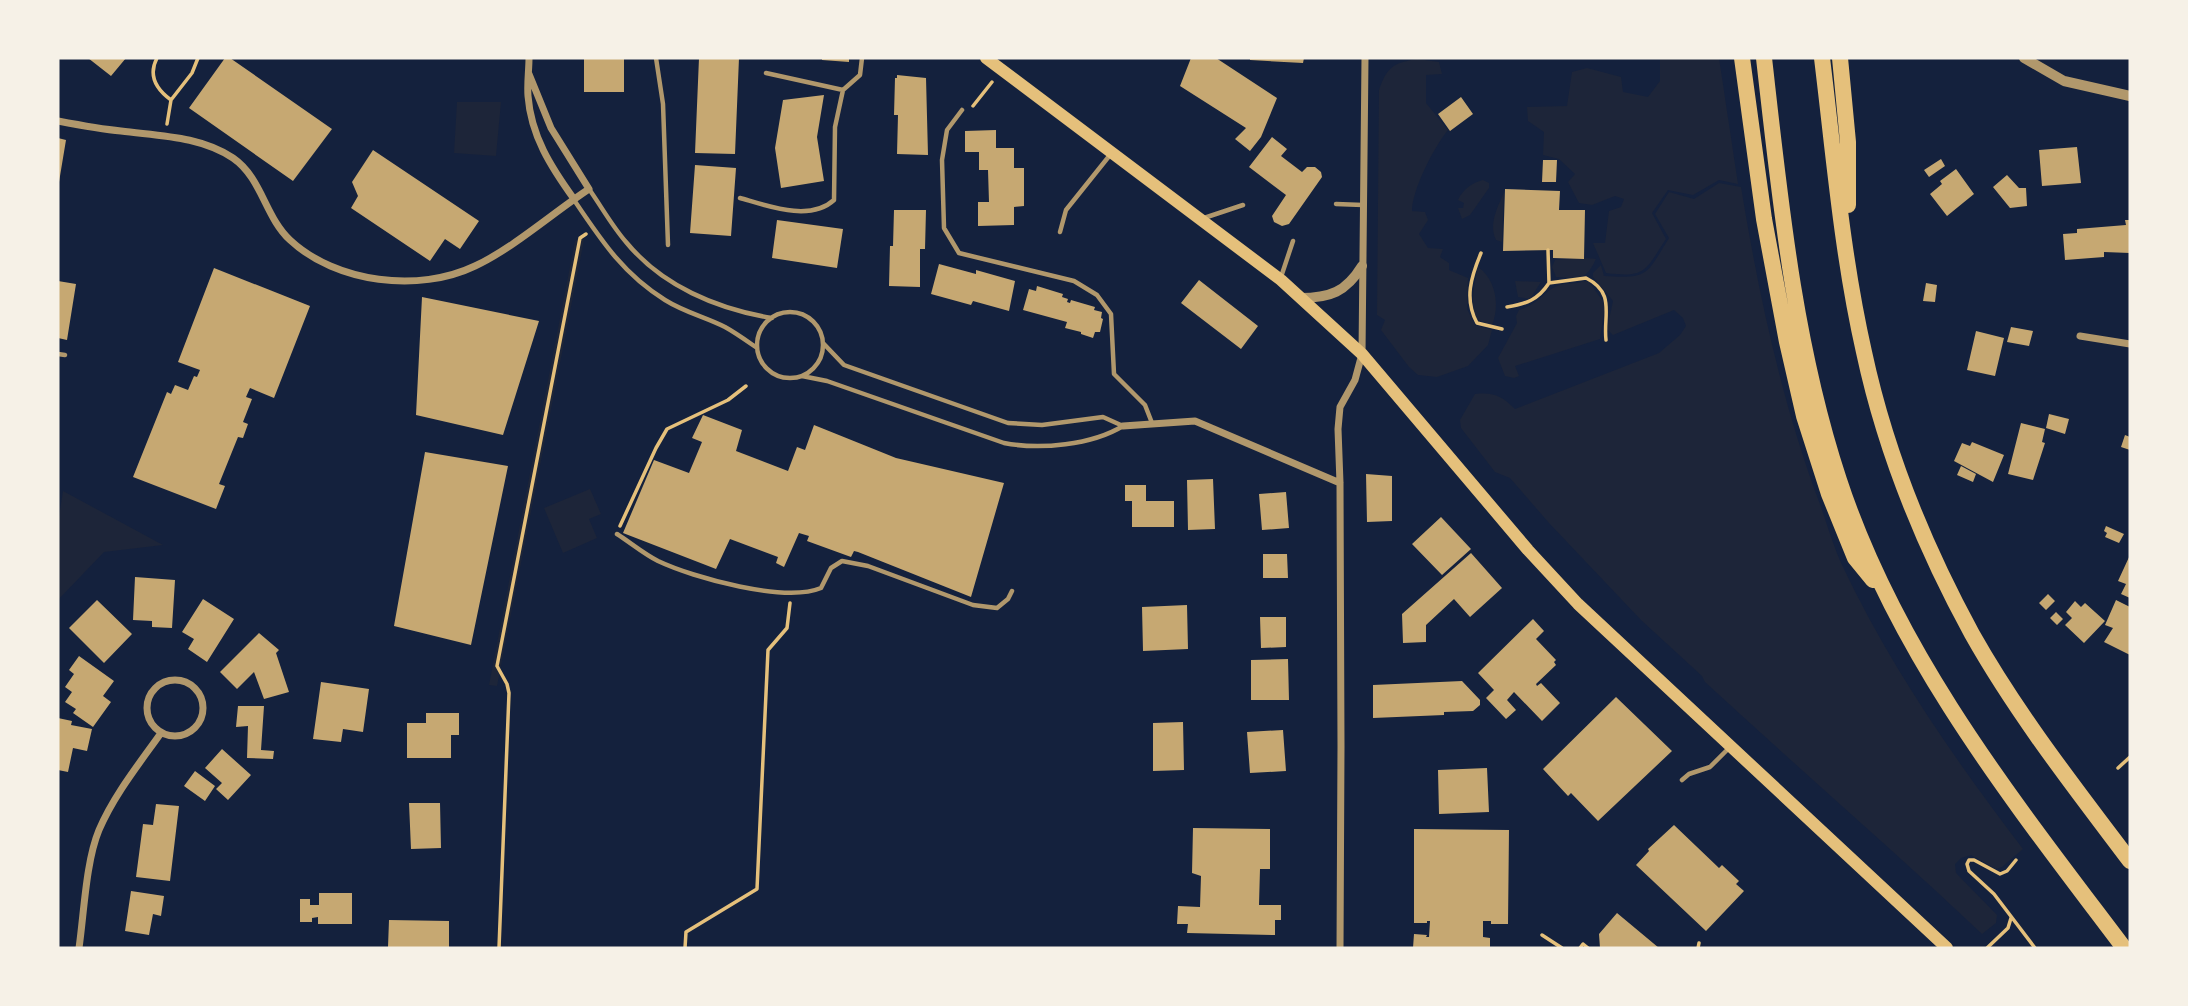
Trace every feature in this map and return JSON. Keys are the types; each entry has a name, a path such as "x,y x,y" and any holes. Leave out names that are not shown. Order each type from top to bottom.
{"highway":[{"path":"1742,58 1764,219 1804,416 1829,494 1855,558 1887,597"},
{"path":"1764,58 1791,274 1807,362 1839,480 1861,538 1887,597 1959,722 2020,810 2124,948"},
{"path":"1822,58 1849,274 1864,355 1888,439 1936,564 1973,635 2014,700 2130,860"},
{"path":"1840,58 1848,142 1849,274"}],"main road":[{"path":"986,58 1281,280 1362,354 1578,604 1947,948"}],"street":[{"path":"529,58 527,93 537,140 574,199"},
{"path":"1340,948 1338,429 1340,407 1355,380 1362,354 1365,58"},
{"path":"2024,58 2064,81 2130,96"},
{"path":"58,121 187,139 214,147 235,160 250,174 288,239 307,254 328,266 355,275 386,281 416,280 450,276 476,266 589,188 551,128 529,74"},
{"path":"1300,298 1317,298 1340,290 1352,282 1362,266"},
{"path":"2080,336 2130,344"},
{"path":"1123,426 1195,421 1340,483"},
{"path":"179,680 190,684 198,691 203,701 200,723 182,736 161,733 152,726 147,715 151,694 158,685 168,681 179,680"},
{"path":"79,948 91,861 98,832 111,806 161,733"}],"lane":[{"path":"656,58 663,104 668,245"},
{"path":"740,198 788,211 825,208 834,200 835,127 843,90 860,75 862,58"},
{"path":"766,72 843,90"},
{"path":"962,110 947,130 942,160 944,228 959,253 1074,281 1097,295 1111,314 1114,374 1145,405 1153,423"},
{"path":"1060,232 1066,210 1111,153"},
{"path":"589,188 625,241 643,261 662,275 685,290 739,312 772,318"},
{"path":"574,199 609,253 646,287 684,310 724,326 757,348"},
{"path":"1336,204 1363,205"},
{"path":"1200,220 1243,205"},
{"path":"1281,280 1293,241"},
{"path":"823,343 818,363 802,376 792,379 772,373 759,358 757,348 758,336 763,326 772,318 780,314 800,314 816,325 823,343 844,365 1009,423 1042,425 1102,417 1123,426"},
{"path":"58,354 65,355"},
{"path":"802,376 827,381 1004,443 1020,446 1044,447 1106,437 1123,426"},
{"path":"617,534 658,560 733,585 810,593 821,588 831,568 842,561 868,566 972,605 997,608 1008,599 1012,591"},
{"path":"1682,780 1689,774 1710,767 1730,747"}],"path":[{"path":"157,58 152,67 155,85 171,100"},
{"path":"165,136 171,100 192,73 198,58"},
{"path":"976,104 1002,70"},
{"path":"499,948 509,693 497,666 580,237 593,229"},
{"path":"1548,250 1549,283"},
{"path":"1481,253 1470,286 1470,307 1477,323 1502,329"},
{"path":"1507,307 1523,305 1535,299 1549,283 1586,278 1591,280 1607,299 1609,308 1605,328 1606,340"},
{"path":"617,534 628,505 667,429 728,400 746,386"},
{"path":"685,948 685,932 757,889 768,650 787,628 791,593"},
{"path":"2119,768 2130,757"},
{"path":"2016,860 2007,871 2000,874 1975,860 1969,860 1967,864 1969,871 1994,894 2035,948"},
{"path":"1987,948 2008,928 2011,918"},
{"path":"1542,935 1562,948"},
{"path":"1580,948 1583,944 1588,948"}],"shaded area":[{"path":"1660,58 1719,58 1738,184 1719,180 1693,195 1668,190 1652,213 1666,239 1653,259 1637,273 1606,273 1593,243 1605,243 1609,211 1621,207 1624,199 1615,196 1592,205 1579,203 1568,182 1575,174 1559,159 1543,155 1544,132 1528,121 1527,107 1567,106 1572,72 1587,68 1621,77 1623,92 1648,97 1660,81"},
{"path":"1417,59 1439,62 1442,74 1426,75 1426,103 1448,130 1425,169 1412,211 1425,212 1428,220 1419,234 1428,248 1443,249 1440,257 1449,263 1449,270 1468,278 1467,309 1475,325 1492,330 1488,345 1468,366 1437,377 1418,375 1409,367 1381,330 1385,320 1377,315 1379,90 1392,67"},
{"path":"457,102 501,102 496,156 454,153"},
{"path":"1483,180 1489,183 1489,188 1470,215 1462,219 1458,208 1463,208 1464,203 1458,200 1460,196 1468,187"},
{"path":"1719,183 1741,187 1764,309 1783,389 1807,468 1843,567 1903,677 1973,782 2023,849 1996,869 1971,855 1961,858 1955,864 1956,873 1997,915 1996,923 1982,934 1705,682 1702,676 1641,620 1510,478 1495,472 1461,428 1460,420 1475,394 1497,396 1515,409 1659,353 1680,335 1686,326 1683,318 1674,310 1613,335 1607,329 1613,301 1593,277 1593,273 1601,265 1604,276 1630,277 1645,272 1669,238 1655,214 1669,192 1694,199"},
{"path":"1504,192 1502,242 1496,240 1493,228"},
{"path":"582,236 584,240 497,686 489,685 575,241"},
{"path":"1596,259 1585,275 1576,278 1556,277 1552,267 1555,260"},
{"path":"1478,267 1489,278 1495,293 1496,310 1492,325 1476,319 1474,312 1473,293"},
{"path":"1515,281 1541,282 1530,299 1518,297"},
{"path":"1589,282 1605,304 1600,339 1515,366 1519,376 1505,376 1498,358 1517,323 1519,310 1531,305 1557,286"},
{"path":"590,489 601,514 589,519 597,538 563,553 544,508"},
{"path":"63,491 163,545 104,552 58,600 58,523"}],"building":[{"path":"88,58 126,58 111,76"},
{"path":"225,58 230,58 332,129 293,181 189,108"},
{"path":"584,58 624,58 624,92 584,92"},
{"path":"699,58 739,58 735,154 695,153"},
{"path":"849,58 849,62 822,60"},
{"path":"1191,58 1216,58 1277,98 1261,137 1250,151 1235,139 1246,128 1180,86"},
{"path":"1250,58 1304,58 1303,63"},
{"path":"897,75 926,78 928,155 897,154 898,115 894,115"},
{"path":"824,95 817,137 824,181 781,188 775,148 783,100"},
{"path":"1461,97 1473,114 1450,131 1438,114"},
{"path":"996,130 996,148 1014,148 1014,168 1024,168 1024,206 1014,207 1014,225 978,226 978,202 989,202 988,170 979,170 979,152 965,152 965,131"},
{"path":"1272,137 1287,149 1281,156 1302,172 1307,167 1315,167 1322,177 1289,224 1282,226 1274,222 1272,216 1286,195 1249,167"},
{"path":"58,138 66,140 59,182 58,182"},
{"path":"2077,147 2081,183 2042,186 2039,150"},
{"path":"373,150 479,221 460,249 445,239 430,261 351,208 358,196 352,182"},
{"path":"1941,159 1945,166 1929,177 1924,170"},
{"path":"1543,160 1557,160 1556,182 1542,182"},
{"path":"695,165 736,168 731,236 690,233"},
{"path":"1956,169 1974,194 1947,216 1930,194 1942,184 1940,181"},
{"path":"2007,175 2019,188 2026,188 2027,206 2010,208 1993,187"},
{"path":"1505,189 1560,191 1559,210 1585,210 1584,259 1553,258 1553,250 1503,251"},
{"path":"894,210 926,210 925,249 920,249 920,287 889,286"},
{"path":"777,220 843,229 837,268 772,258"},
{"path":"2125,220 2130,220 2130,253 2104,252 2104,257 2065,260 2063,234 2077,233 2077,229 2126,225"},
{"path":"939,264 976,274 976,270 1015,281 1009,311 973,301 971,305 931,294"},
{"path":"214,268 310,306 274,398 250,388 246,397 252,399 243,422 248,424 243,438 238,437 219,484 225,486 216,509 133,477 167,392 171,394 175,385 188,390 200,370 178,362"},
{"path":"1199,280 1258,326 1241,349 1181,303"},
{"path":"58,281 76,284 67,340 58,338"},
{"path":"1926,283 1937,285 1935,302 1923,301"},
{"path":"1037,286 1063,294 1062,297 1068,299 1067,302 1070,303 1071,300 1095,307 1094,310 1102,312 1100,332 1095,332 1093,338 1065,328 1067,322 1023,310 1029,289 1036,291"},
{"path":"422,297 539,321 503,435 416,415"},
{"path":"2011,327 2033,331 2029,346 2007,342"},
{"path":"1976,331 2004,338 1995,376 1967,370"},
{"path":"2049,414 2069,419 2065,434 2046,428"},
{"path":"703,415 742,430 736,451 788,471 797,447 805,450 814,425 896,458 1004,483 971,597 858,552 854,551 851,557 807,541 809,536 799,533 784,567 776,563 778,557 730,539 716,569 623,533 654,460 689,473 702,442 692,438"},
{"path":"2021,423 2045,429 2042,442 2045,443 2033,480 2008,474"},
{"path":"2125,435 2130,437 2130,450 2121,447"},
{"path":"1972,442 2004,455 1993,482 1954,461 1962,443 1970,446"},
{"path":"425,452 508,466 471,645 394,626"},
{"path":"1961,466 1976,474 1973,482 1957,475"},
{"path":"1366,474 1392,476 1392,521 1367,522"},
{"path":"1213,479 1215,529 1188,530 1187,480"},
{"path":"1125,485 1146,485 1146,501 1174,501 1174,527 1132,527 1132,501 1125,501"},
{"path":"1286,492 1289,528 1262,530 1259,494"},
{"path":"1441,517 1471,549 1442,575 1412,544"},
{"path":"2106,526 2124,534 2119,543 2105,537"},
{"path":"1471,553 1502,588 1470,617 1454,599 1426,625 1426,642 1403,643 1402,614"},
{"path":"1263,554 1287,554 1288,578 1263,578"},
{"path":"2130,555 2130,598 2121,594 2126,584 2118,581"},
{"path":"135,577 175,580 172,628 152,627 152,621 133,620"},
{"path":"2048,594 2055,601 2046,610 2039,603"},
{"path":"203,599 234,619 207,662 188,649 194,639 182,632"},
{"path":"97,600 132,634 104,663 69,628"},
{"path":"2116,600 2130,607 2130,655 2104,642 2113,628 2105,625"},
{"path":"2075,601 2081,607 2085,603 2105,621 2084,643 2065,625 2072,618 2066,612"},
{"path":"1187,605 1188,649 1143,651 1142,607"},
{"path":"2056,612 2063,619 2057,625 2050,618"},
{"path":"1260,617 1286,617 1286,647 1261,648"},
{"path":"1533,619 1544,631 1536,639 1556,660 1556,665 1536,684 1537,686 1541,683 1560,703 1542,721 1514,692 1507,700 1516,710 1506,719 1486,698 1494,690 1478,673"},
{"path":"259,633 279,650 276,653 289,692 264,699 254,672 237,689 220,672"},
{"path":"79,656 114,681 103,696 111,702 93,727 73,713 76,709 65,702 72,692 65,687 74,674 69,670"},
{"path":"1288,659 1289,700 1251,700 1251,660"},
{"path":"1462,681 1480,700 1480,705 1473,711 1373,718 1373,685"},
{"path":"321,682 369,689 363,732 343,729 341,742 313,739"},
{"path":"1616,697 1672,751 1598,821 1571,793 1568,796 1543,769"},
{"path":"238,706 264,706 261,750 274,751 273,759 247,758 248,726 236,727"},
{"path":"426,713 459,713 459,735 451,735 451,758 407,758 407,723 426,723"},
{"path":"58,718 72,721 71,725 92,729 87,751 73,748 68,772 58,770"},
{"path":"1183,722 1184,770 1153,771 1153,723"},
{"path":"1283,730 1286,771 1250,773 1247,732"},
{"path":"222,749 251,775 228,800 216,789 222,783 205,768"},
{"path":"1487,768 1489,812 1439,814 1438,770"},
{"path":"195,771 215,786 205,801 184,786"},
{"path":"409,803 440,803 441,848 411,849"},
{"path":"156,804 179,806 170,881 136,877 143,824 153,825"},
{"path":"1674,825 1719,868 1722,865 1739,881 1736,884 1744,891 1706,931 1636,865 1648,849"},
{"path":"1193,828 1270,829 1270,869 1260,869 1259,905 1281,905 1281,920 1275,920 1275,935 1187,933 1188,924 1177,924 1178,906 1200,907 1201,876 1192,873"},
{"path":"1414,829 1509,830 1508,924 1483,921 1483,937 1490,938 1490,948 1413,948 1414,934 1429,937 1430,921 1414,923"},
{"path":"131,891 164,896 161,916 153,914 149,935 125,931"},
{"path":"319,893 352,893 352,924 318,924 318,917 312,918 312,922 300,922 300,899 310,899 310,905 319,905"},
{"path":"1617,913 1659,948 1600,948 1599,934"},
{"path":"389,920 449,921 449,947 388,947"}]}
